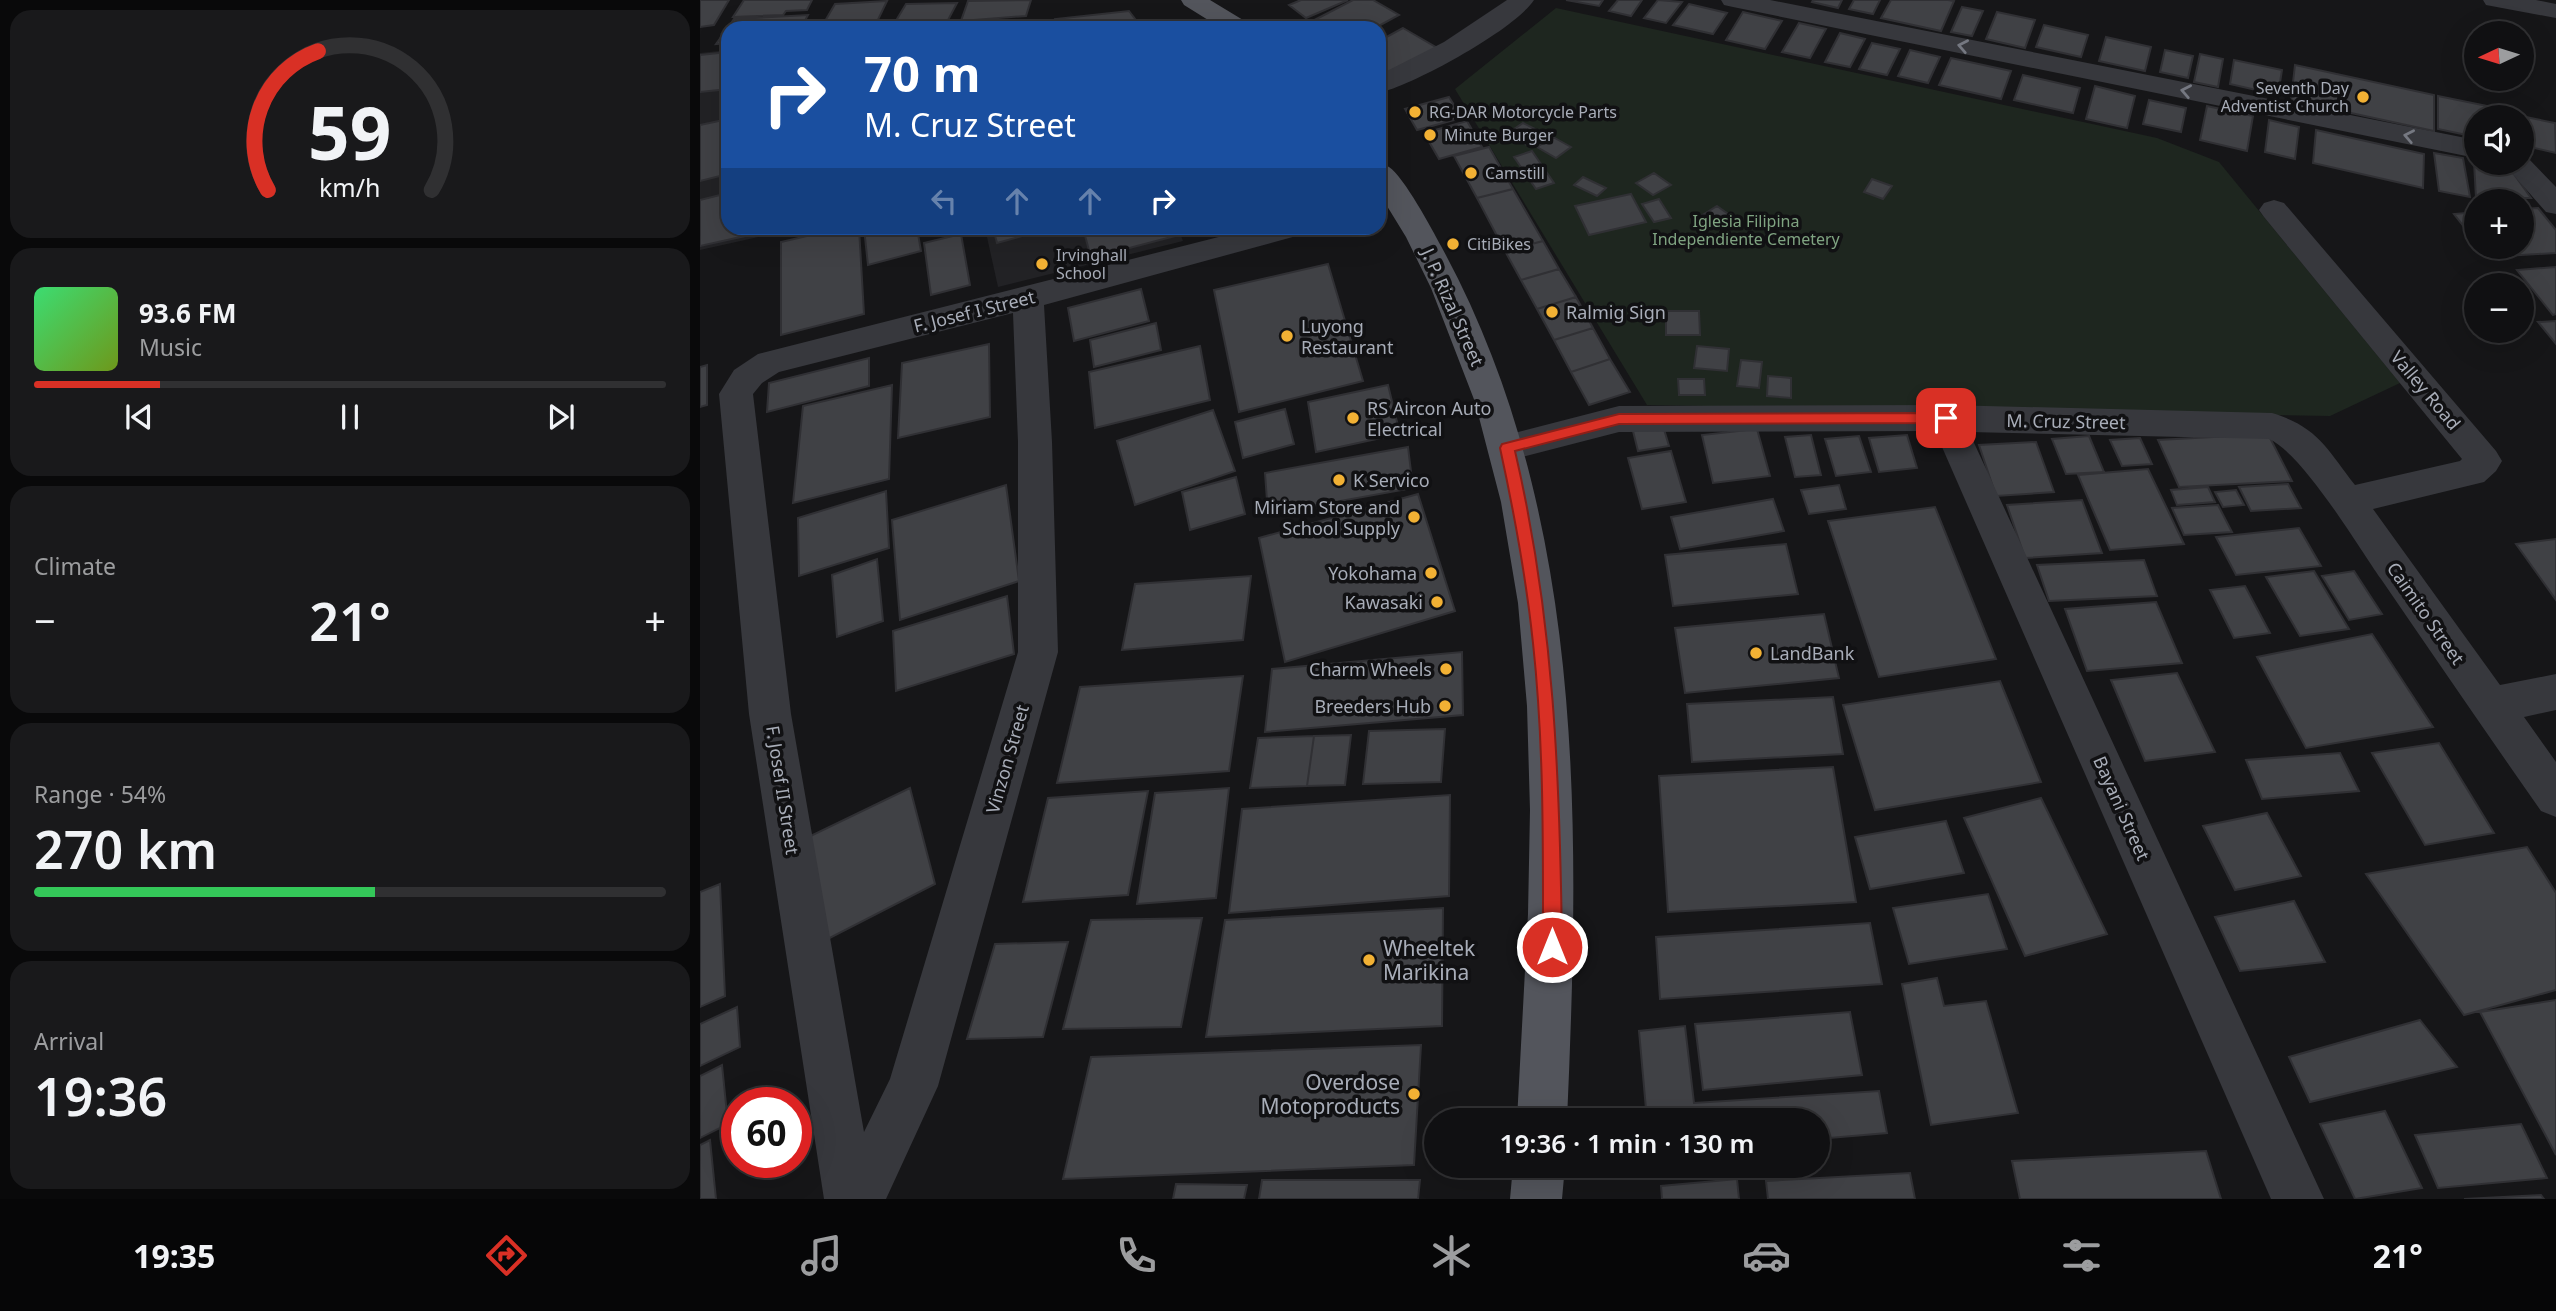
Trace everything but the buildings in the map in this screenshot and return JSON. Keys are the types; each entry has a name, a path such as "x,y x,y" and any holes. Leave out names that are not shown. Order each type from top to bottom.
{"main road":[{"path":"1193,0 1228,21"},
{"name":"J. P. Rizal Street","path":"1386,191 1434,259 1474,347 1507,448 1520,503 1541,643 1552,791 1552,947 1543,1108"},
{"path":"1536,1199 1538,1178"}],"street":[{"path":"1386,82 1430,62 1494,23 1522,0"},
{"path":"1733,0 2464,147"},
{"path":"2495,0 2556,10"},
{"path":"2534,160 2556,165"},
{"path":"2528,175 2556,205"},
{"name":"Valley Road","path":"2274,209 2484,461 2471,472 2347,501"},
{"name":"F. Josef I Street","path":"743,380 753,370 769,362 1028,298 1263,235"},
{"name":"Vinzon Street","path":"859,1199 912,1086 1038,652 1035,442 1028,298"},
{"name":"F. Josef II Street","path":"743,380 736,394 770,714 850,1199"},
{"name":"M. Cruz Street","path":"1507,448 1619,419 1946,418 2272,426 2291,433"},
{"name":"Bayani Street","path":"1946,418 2298,1199"},
{"name":"Caimito Street","path":"2291,433 2305,446 2347,501 2556,797"},
{"path":"2491,705 2556,692"}],"shaded area":[{"path":"721,51 721,235 768,235 700,250 700,53"},
{"name":"Irvinghall School","path":"987,235 1181,235 1183,241 998,287"}],"green space":[{"name":"Iglesia Filipina Independiente Cemetery","path":"1556,8 2157,138 2219,162 2400,383 2330,416 1647,405 1455,89"}],"place":[{"name":"Seventh Day Adventist Church","path":"2363,97"},
{"name":"RG-DAR Motorcycle Parts","path":"1415,112"},
{"name":"Minute Burger","path":"1430,135"},
{"name":"Camstill","path":"1471,173"},
{"name":"CitiBikes","path":"1453,244"},
{"name":"Irvinghall School","path":"1042,264"},
{"name":"Ralmig Sign","path":"1552,312"},
{"name":"Luyong Restaurant","path":"1287,336"},
{"name":"RS Aircon Auto Electrical","path":"1353,418"},
{"name":"K Servico","path":"1339,480"},
{"name":"Miriam Store and School Supply","path":"1414,517"},
{"name":"Yokohama","path":"1431,573"},
{"name":"Kawasaki","path":"1437,602"},
{"name":"LandBank","path":"1756,653"},
{"name":"Charm Wheels","path":"1446,669"},
{"name":"Breeders Hub","path":"1445,706"},
{"name":"Wheeltek Marikina","path":"1369,960"},
{"name":"Overdose Motoproducts","path":"1414,1094"}],"route":[{"path":"1552,947 1552,791 1541,643 1520,503 1507,448 1619,419 1946,418"}]}
